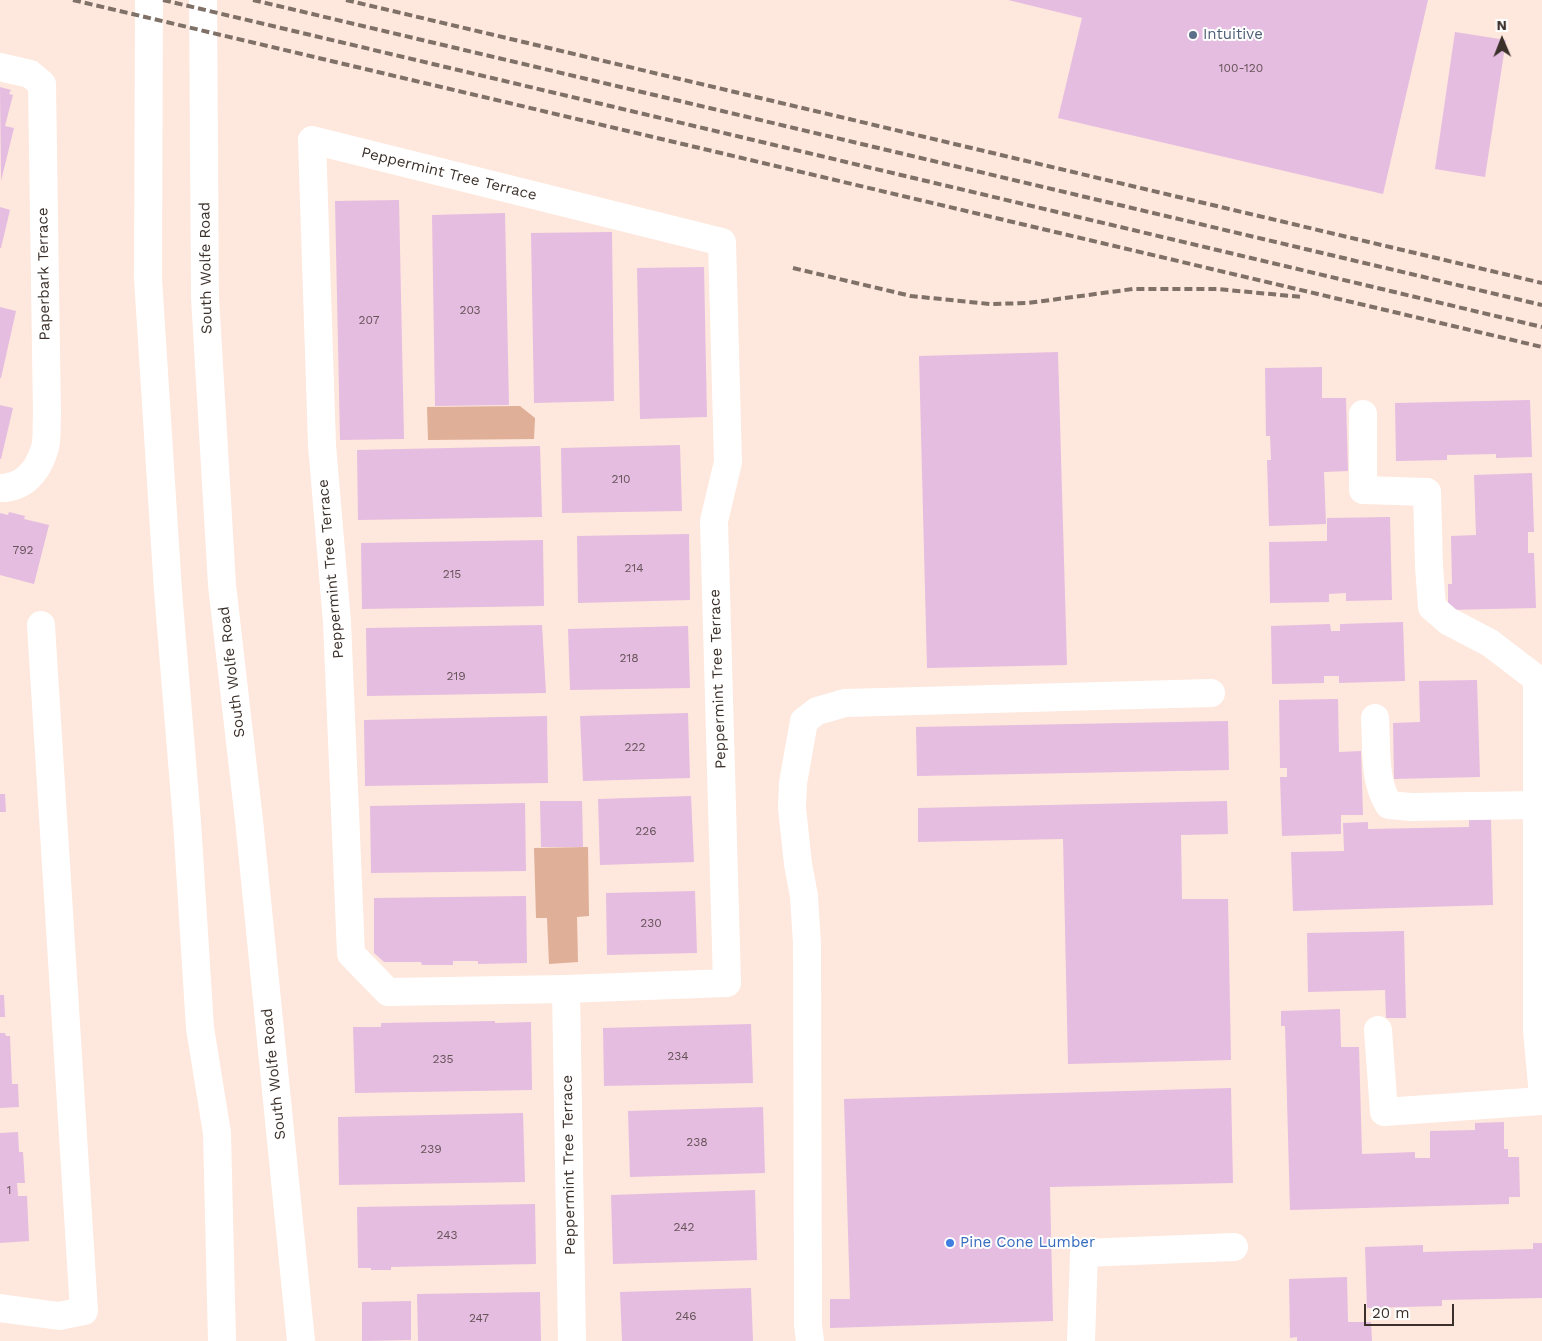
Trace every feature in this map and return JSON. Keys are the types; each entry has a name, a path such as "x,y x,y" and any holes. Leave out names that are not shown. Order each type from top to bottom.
{"main road":[{"path":"149,0 148,279 168,591 187,822 200,1028 217,1133 222,1341"},
{"name":"South Wolfe Road","path":"203,0 205,297 222,585 249,820 301,1341"},
{"name":"Paperbark Terrace","path":"0,67 30,74 42,84 47,416 45,450 31,477 10,488 0,488"},
{"name":"Peppermint Tree Terrace","path":"312,140 722,242 728,462 714,520 728,984 566,989 388,992 350,954 337,622 322,453 312,140"},
{"path":"1363,414 1363,490 1427,492 1432,607 1448,620 1490,643 1540,677 1537,805 1539,832 1537,1030 1542,1085"},
{"path":"0,1308 59,1316 84,1312 41,625"},
{"path":"810,1341 808,1316 807,944 804,896 798,864 792,808 793,783 804,722 817,711 845,703 1211,693"},
{"path":"1375,718 1378,782 1389,804 1411,807 1537,805"},
{"name":"Peppermint Tree Terrace","path":"566,989 572,1341"},
{"path":"1378,1030 1384,1112 1542,1101"},
{"path":"1081,1341 1084,1253 1234,1247"}],"shaded area":[{"path":"520,406 535,418 534,439 428,440 427,407"},
{"path":"588,847 589,916 577,917 578,962 549,964 547,918 536,918 534,848"}],"building":[{"path":"1008,0 1428,0 1383,194 1058,118 1082,18"},
{"path":"1455,32 1506,40 1485,177 1435,169"},
{"path":"0,87 11,90 9,94 13,95 5,126 14,128 1,181"},
{"path":"399,200 404,439 340,440 335,201"},
{"path":"0,207 10,210 1,248 0,248"},
{"path":"505,213 509,405 435,406 432,215"},
{"path":"612,232 614,401 534,403 531,233"},
{"path":"704,267 707,417 640,419 637,268"},
{"path":"0,307 16,311 1,378 0,378"},
{"path":"1058,352 1067,665 927,668 919,356"},
{"path":"1322,367 1322,398 1346,398 1348,471 1324,472 1326,524 1269,526 1267,460 1271,460 1270,436 1266,436 1265,368"},
{"path":"1530,400 1532,457 1496,458 1496,454 1447,455 1447,460 1396,461 1395,403"},
{"path":"0,405 13,408 1,459 0,459"},
{"path":"680,445 682,511 562,513 561,448"},
{"path":"540,446 542,517 358,520 357,450"},
{"path":"1532,473 1534,532 1528,532 1528,553 1534,553 1536,608 1448,610 1448,584 1452,584 1451,536 1476,535 1474,475"},
{"path":"9,512 25,516 24,519 49,525 34,584 0,575 0,513 8,515"},
{"path":"1390,517 1392,600 1346,601 1346,593 1329,594 1329,602 1270,603 1269,542 1327,541 1327,518"},
{"path":"689,534 690,600 578,603 577,536"},
{"path":"543,540 544,606 362,609 361,543"},
{"path":"1403,622 1405,681 1339,683 1339,676 1324,676 1324,683 1272,684 1271,626 1330,624 1331,631 1340,631 1340,624"},
{"path":"542,625 546,693 367,696 366,628"},
{"path":"688,626 690,688 570,690 568,629"},
{"path":"1477,680 1480,777 1394,779 1393,723 1420,722 1419,681"},
{"path":"1338,699 1339,752 1361,751 1363,815 1341,815 1341,834 1282,836 1280,777 1287,777 1287,768 1280,768 1279,700"},
{"path":"688,713 690,778 583,781 580,716"},
{"path":"547,716 548,783 365,786 364,720"},
{"path":"1228,721 1229,770 917,776 916,727"},
{"path":"0,794 5,794 6,812 0,812"},
{"path":"691,796 694,862 600,865 598,799"},
{"path":"540,801 582,801 583,847 541,847"},
{"path":"1227,801 1228,834 1181,835 1182,899 1228,899 1231,1060 1068,1064 1063,839 918,842 918,808"},
{"path":"525,803 526,871 371,873 370,806"},
{"path":"1469,819 1491,819 1493,905 1293,911 1291,852 1344,851 1343,823 1368,822 1368,829 1469,827"},
{"path":"695,891 697,953 607,955 606,893"},
{"path":"526,896 527,963 478,964 478,961 453,961 453,965 422,965 421,962 384,962 374,953 374,898"},
{"path":"1404,931 1406,1018 1386,1018 1385,990 1308,992 1307,933"},
{"path":"0,995 4,995 5,1017 0,1017"},
{"path":"1340,1009 1341,1047 1359,1047 1362,1154 1415,1152 1415,1158 1430,1158 1430,1131 1475,1130 1475,1123 1504,1122 1504,1149 1508,1149 1508,1157 1519,1157 1520,1197 1509,1197 1509,1204 1290,1210 1285,1026 1281,1026 1281,1011"},
{"path":"495,1021 495,1023 531,1022 532,1090 355,1093 353,1027 381,1027 381,1023"},
{"path":"751,1024 753,1083 604,1086 603,1028"},
{"path":"0,1033 10,1036 12,1084 18,1084 19,1107 0,1108"},
{"name":"Pine Cone Lumber","path":"1231,1088 1233,1183 1050,1187 1053,1321 830,1328 830,1299 850,1299 844,1099"},
{"path":"763,1107 765,1173 630,1177 628,1111"},
{"path":"523,1113 525,1182 339,1185 338,1117"},
{"path":"18,1132 19,1152 23,1152 25,1183 17,1183 18,1196 27,1196 29,1241 0,1243 0,1133"},
{"path":"755,1190 757,1260 613,1264 611,1195"},
{"path":"535,1204 536,1264 391,1267 391,1270 358,1268 357,1207"},
{"path":"1533,1243 1542,1243 1542,1298 1442,1300 1442,1306 1367,1308 1365,1247 1423,1245 1423,1252 1533,1249"},
{"path":"1347,1277 1348,1322 1371,1322 1372,1341 1297,1341 1297,1337 1290,1338 1289,1279"},
{"path":"751,1288 753,1341 622,1341 620,1292"},
{"path":"540,1292 541,1341 418,1341 417,1294"},
{"path":"411,1301 411,1340 362,1341 362,1302"}],"railway":[{"path":"73,0 1542,347"},
{"path":"163,0 1542,327"},
{"path":"253,0 1542,305"},
{"path":"346,0 1542,283"},
{"path":"793,268 911,296 990,304 1028,303 1133,289 1217,289 1302,297"}],"place":[{"name":"Intuitive","path":"1193,35"},
{"name":"Pine Cone Lumber","path":"950,1243"}]}
